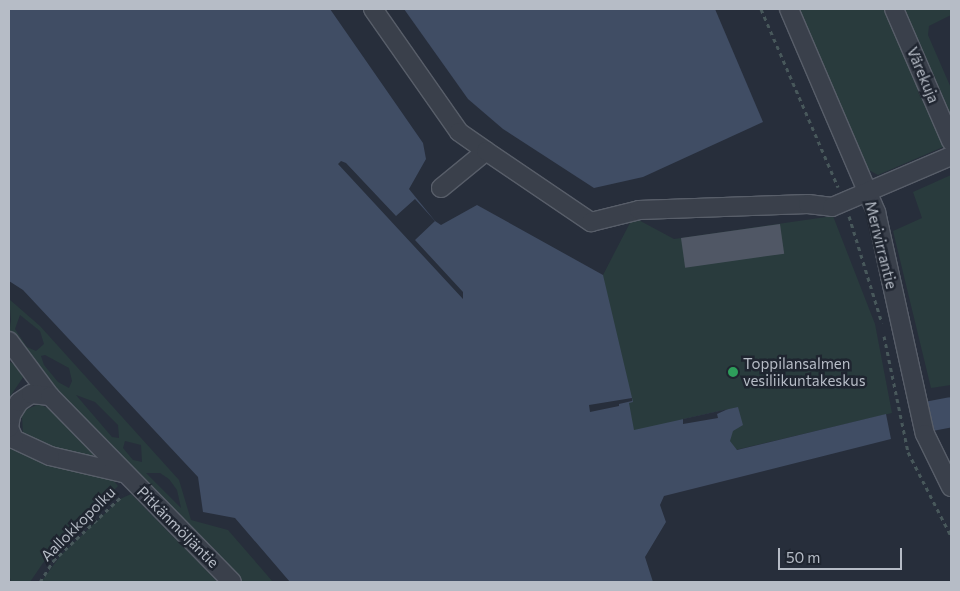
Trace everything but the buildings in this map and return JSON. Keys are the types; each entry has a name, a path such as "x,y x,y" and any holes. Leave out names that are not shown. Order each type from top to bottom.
{"street":[{"path":"373,9 459,132 591,222 639,210 808,204 832,207 951,156"},
{"name":"Merivirrantie","path":"789,9 876,212 924,434 951,487"},
{"name":"Värekuja","path":"894,9 951,142"},
{"path":"441,188 486,151"},
{"name":"Pitkänmöljäntie","path":"9,341 50,396 232,582"},
{"path":"50,396 31,394 19,402 11,415 9,428 14,439 50,456 129,478"}],"path":[{"path":"761,9 844,202 882,322 908,452 951,536"},
{"name":"Aallokkopolku","path":"40,582 53,561 129,478"}],"shaded area":[{"path":"797,9 885,9 943,147 878,175 865,168"},
{"path":"902,9 951,9 951,15 929,26 928,35 951,88 951,126"},
{"path":"951,175 951,385 931,388 893,231 922,218 913,192"},
{"name":"Toppilansalmen vesiliikuntakeskus","path":"833,216 875,324 892,413 605,481 603,275 633,217 674,239"},
{"path":"9,299 40,326 179,480 191,520 228,530 273,582 239,582 49,382 9,334 11,320","holes":["20,315 40,331 44,344 36,351 27,347 15,329","45,355 69,368 72,381 69,388 58,382 44,365 41,356","76,395 95,402 118,425 119,438 112,437","125,441 141,445 142,462 133,460 123,448","146,473 160,473 169,479 177,490 181,508"]},
{"path":"10,362 18,366 24,376 9,398"},
{"path":"39,404 54,411 93,452 93,458 41,445 23,434 22,417 25,410"},
{"path":"9,448 36,460 113,480 118,486 43,563 30,582 11,582 9,574"},
{"path":"131,494 218,582 41,582 61,555 120,499"}],"water":[{"path":"9,9 330,9 423,143 426,159 409,189 435,221 441,225 477,205 603,275 633,402 629,403 634,430 738,407 743,425 733,431 730,441 737,450 886,414 891,439 664,496 660,505 666,522 645,557 653,582 290,582 235,518 203,512 198,477 23,290 9,281"},
{"path":"404,9 715,9 763,122 643,177 594,188 503,129 468,99"}],"pier":[{"path":"341,161 346,163 396,216 415,199 435,221 415,240 463,292 463,299 338,164"},
{"path":"632,398 632,401 619,404 619,406 590,412 589,405"},
{"path":"728,409 717,414 718,418 683,424 683,419"}],"waterway":[{"path":"931,416 951,412"}],"place":[{"name":"Toppilansalmen vesiliikuntakeskus","path":"733,372"}]}
